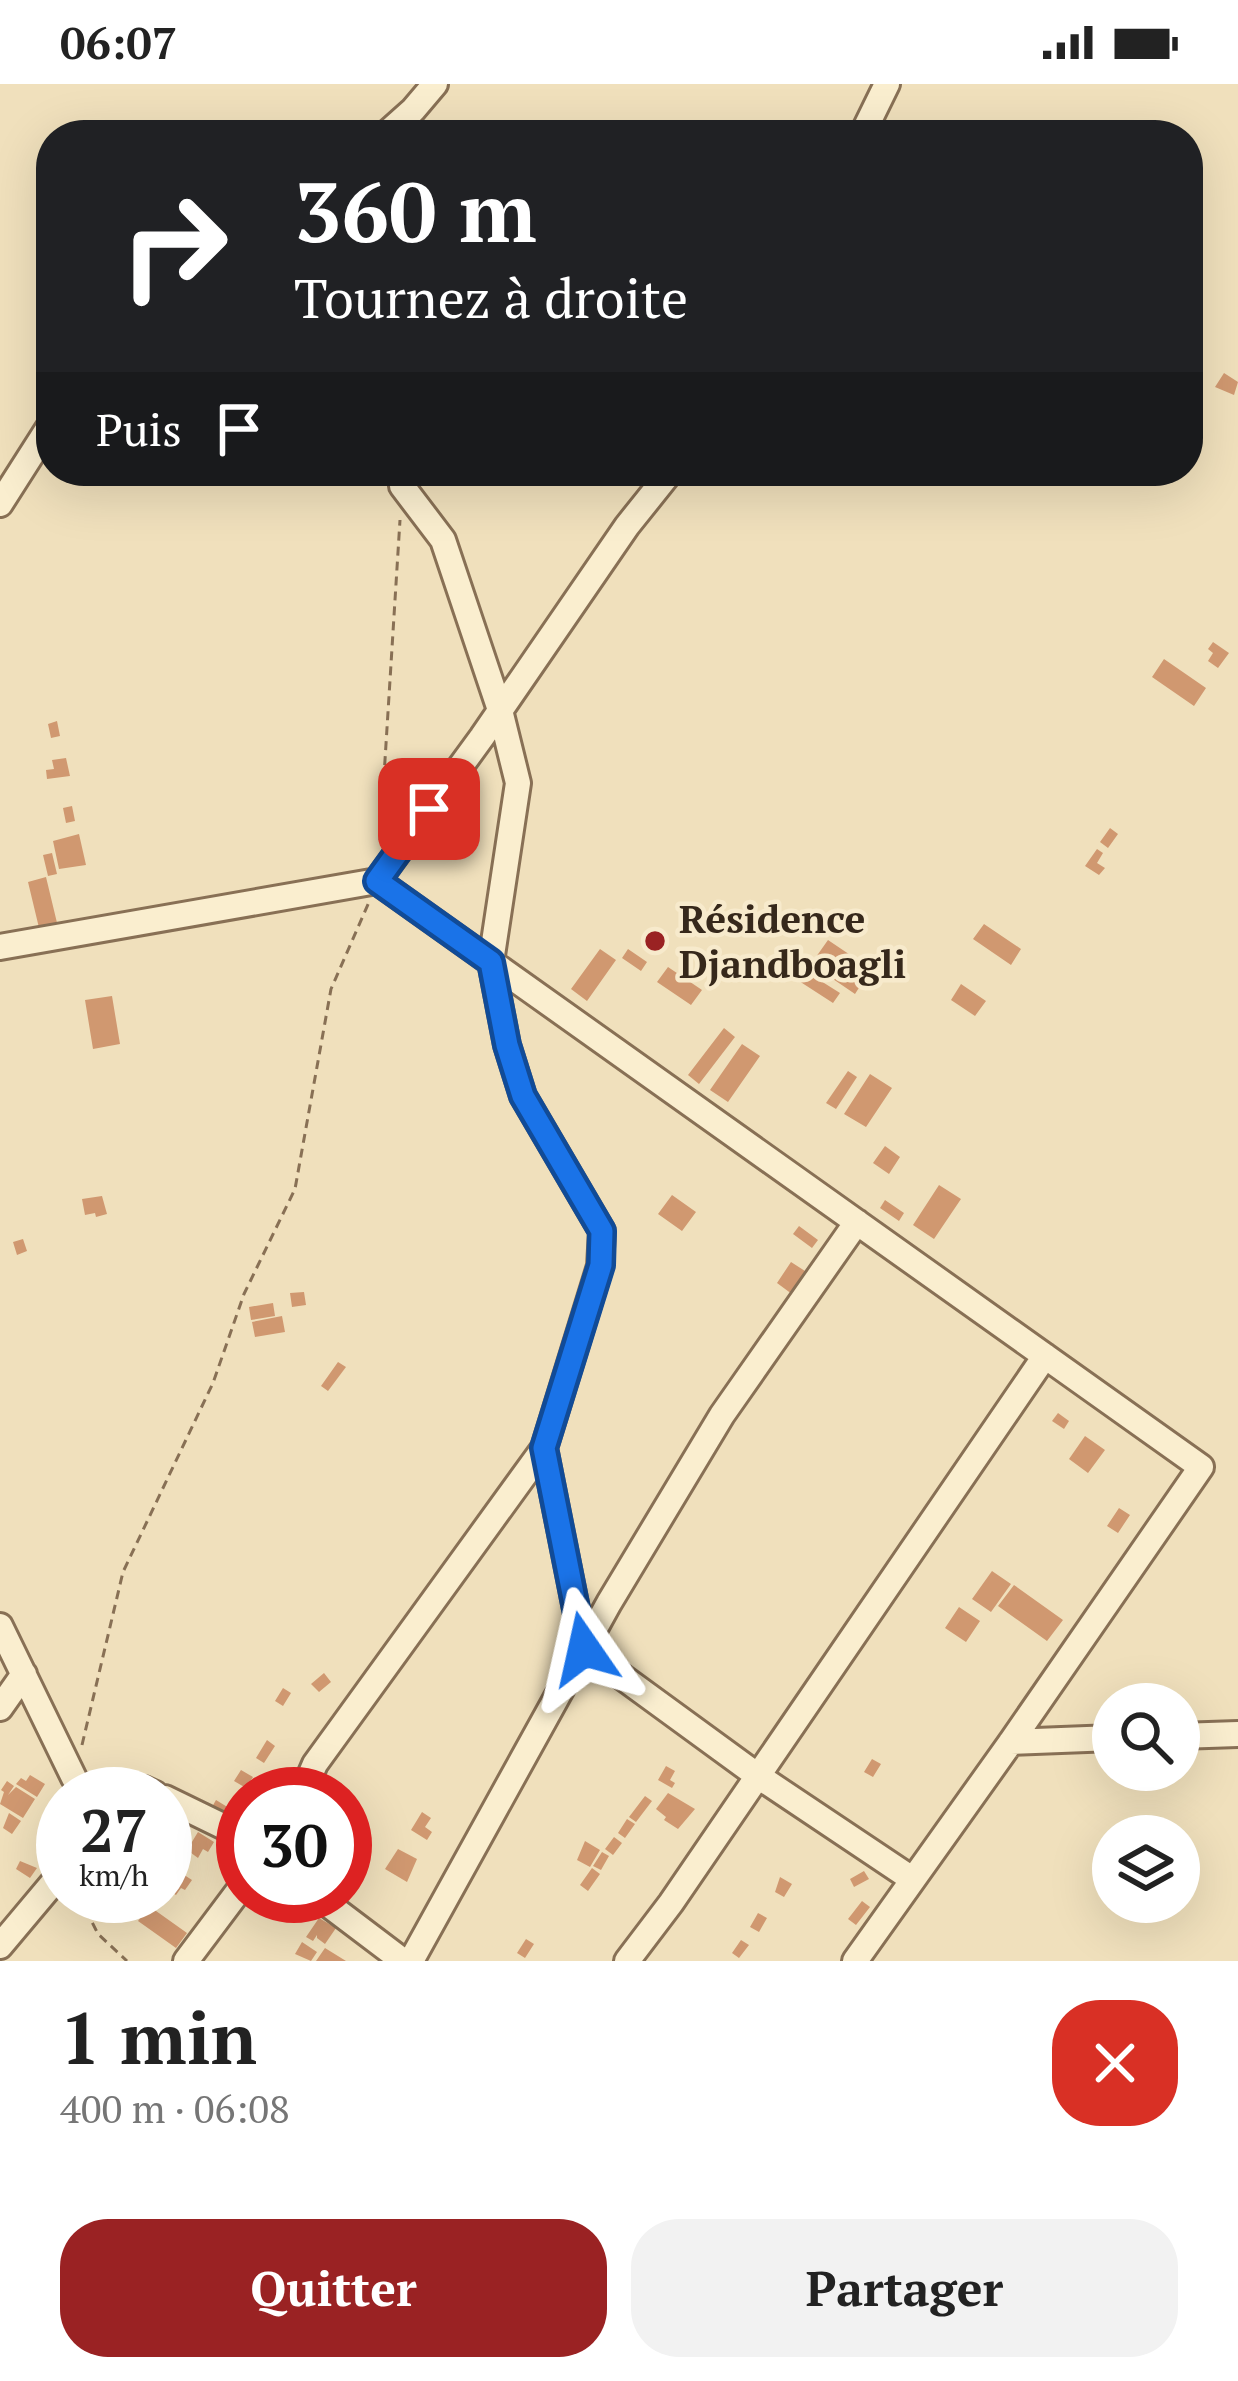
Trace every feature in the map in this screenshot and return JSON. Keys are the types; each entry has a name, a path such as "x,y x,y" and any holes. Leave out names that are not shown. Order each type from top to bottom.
{"street":[{"path":"402,120 435,84"},
{"path":"869,120 886,84"},
{"path":"0,504 36,448"},
{"path":"314,1767 544,1448 601,1265 602,1231 523,1096 507,1045 491,962 518,783 500,710 443,540 403,486"},
{"path":"0,947 377,881 659,486"},
{"path":"377,881 1201,1467 855,1961"},
{"path":"354,1923 407,1961 722,1415 857,1222"},
{"path":"627,1961 1045,1356"},
{"path":"544,1448 584,1649 758,1776 912,1879"},
{"path":"0,1626 69,1767"},
{"path":"0,1708 24,1673"},
{"path":"1200,1735 1238,1734"},
{"path":"1011,1742 1092,1739"},
{"path":"0,1946 36,1903"},
{"path":"186,1961 216,1921"}],"path":[{"path":"77,1767 123,1571 212,1383 244,1294 295,1189 332,989 377,881 403,486"},
{"path":"92,1923 127,1961"}],"building":[{"path":"1224,373 1238,382 1234,395 1215,387"},
{"path":"1213,642 1229,653 1218,668 1208,661"},
{"path":"1164,659 1206,688 1194,706 1152,677"},
{"path":"57,721 60,736 51,738 48,724"},
{"path":"66,758 70,776 47,779 46,770 54,769 52,760"},
{"path":"72,806 75,821 66,823 63,808"},
{"path":"1110,828 1118,834 1108,848 1100,842"},
{"path":"79,834 86,865 59,869 53,841"},
{"path":"1097,849 1103,853 1097,863 1105,868 1099,875 1085,866"},
{"path":"52,853 57,874 48,876 43,855"},
{"path":"46,877 58,927 40,932 28,882"},
{"path":"984,924 1021,949 1011,965 973,939"},
{"path":"828,940 871,969 855,994 811,964"},
{"path":"600,949 616,960 587,1001 571,989"},
{"path":"628,949 647,962 641,971 622,958"},
{"path":"668,967 702,990 691,1005 657,982"},
{"path":"805,971 840,993 833,1003 799,981"},
{"path":"961,984 986,1001 975,1016 951,1000"},
{"path":"112,996 120,1044 93,1049 85,1000"},
{"path":"724,1028 735,1037 699,1084 688,1075"},
{"path":"742,1044 760,1056 728,1102 710,1090"},
{"path":"848,1071 857,1077 836,1109 826,1103"},
{"path":"870,1074 892,1088 866,1127 844,1114"},
{"path":"885,1146 900,1157 889,1174 873,1163"},
{"path":"939,1185 961,1199 934,1239 913,1225"},
{"path":"672,1195 696,1212 682,1231 658,1214"},
{"path":"102,1196 107,1214 85,1215 82,1199"},
{"path":"885,1200 904,1213 899,1221 880,1208"},
{"path":"799,1226 818,1240 812,1248 793,1234"},
{"path":"23,1239 27,1251 17,1255 13,1242"},
{"path":"791,1262 818,1274 800,1300 777,1283"},
{"path":"304,1292 306,1305 292,1307 290,1293"},
{"path":"273,1303 275,1316 251,1320 249,1307"},
{"path":"282,1316 285,1332 255,1337 252,1322"},
{"path":"338,1362 346,1367 328,1391 321,1386"},
{"path":"1058,1413 1069,1421 1064,1429 1052,1421"},
{"path":"1085,1436 1105,1450 1088,1473 1069,1459"},
{"path":"1119,1508 1130,1515 1118,1533 1107,1526"},
{"path":"992,1571 1011,1584 991,1612 972,1599"},
{"path":"1014,1585 1063,1620 1047,1641 998,1606"},
{"path":"959,1607 980,1621 966,1642 945,1628"},
{"path":"324,1673 331,1682 319,1692 311,1684"},
{"path":"283,1688 291,1693 283,1706 275,1701"},
{"path":"267,1740 275,1746 264,1763 256,1758"},
{"path":"872,1759 881,1764 873,1777 864,1772"},
{"path":"666,1766 675,1771 672,1788 658,1780"},
{"path":"30,1775 36,1779 36,1796 16,1784 21,1778 26,1781"},
{"path":"7,1781 14,1786 8,1795 16,1787 35,1799 23,1818 0,1804"},
{"path":"668,1793 695,1809 678,1829 656,1809"},
{"path":"645,1796 652,1801 636,1822 629,1817"},
{"path":"422,1812 431,1818 425,1827 432,1832 427,1840 411,1830"},
{"path":"9,1813 21,1821 12,1834 3,1828"},
{"path":"627,1819 635,1824 625,1838 618,1833"},
{"path":"198,1832 214,1842 198,1858 192,1854"},
{"path":"614,1837 622,1843 613,1855 605,1849"},
{"path":"585,1841 600,1850 590,1867 577,1860"},
{"path":"398,1849 417,1859 407,1882 385,1869"},
{"path":"602,1852 609,1856 601,1870 593,1866"},
{"path":"20,1861 36,1868 30,1878 16,1869"},
{"path":"592,1868 600,1874 588,1891 580,1885"},
{"path":"864,1871 869,1879 854,1887 850,1879"},
{"path":"780,1877 792,1884 784,1897 775,1892"},
{"path":"862,1901 870,1907 856,1925 848,1919"},
{"path":"758,1913 767,1918 759,1932 750,1927"},
{"path":"141,1923 173,1923 187,1933 176,1948"},
{"path":"316,1923 336,1928 325,1944 317,1935 313,1941 306,1937"},
{"path":"526,1939 534,1944 525,1958 517,1953"},
{"path":"741,1940 749,1945 739,1958 732,1953"},
{"path":"302,1942 317,1952 311,1961 295,1954"},
{"path":"325,1948 346,1961 316,1961"}],"place":[{"name":"Résidence Djandboagli","path":"655,941"}],"route":[{"path":"429,809 377,881 491,962 507,1045 523,1096 602,1231 601,1265 544,1448 584,1649"}]}
